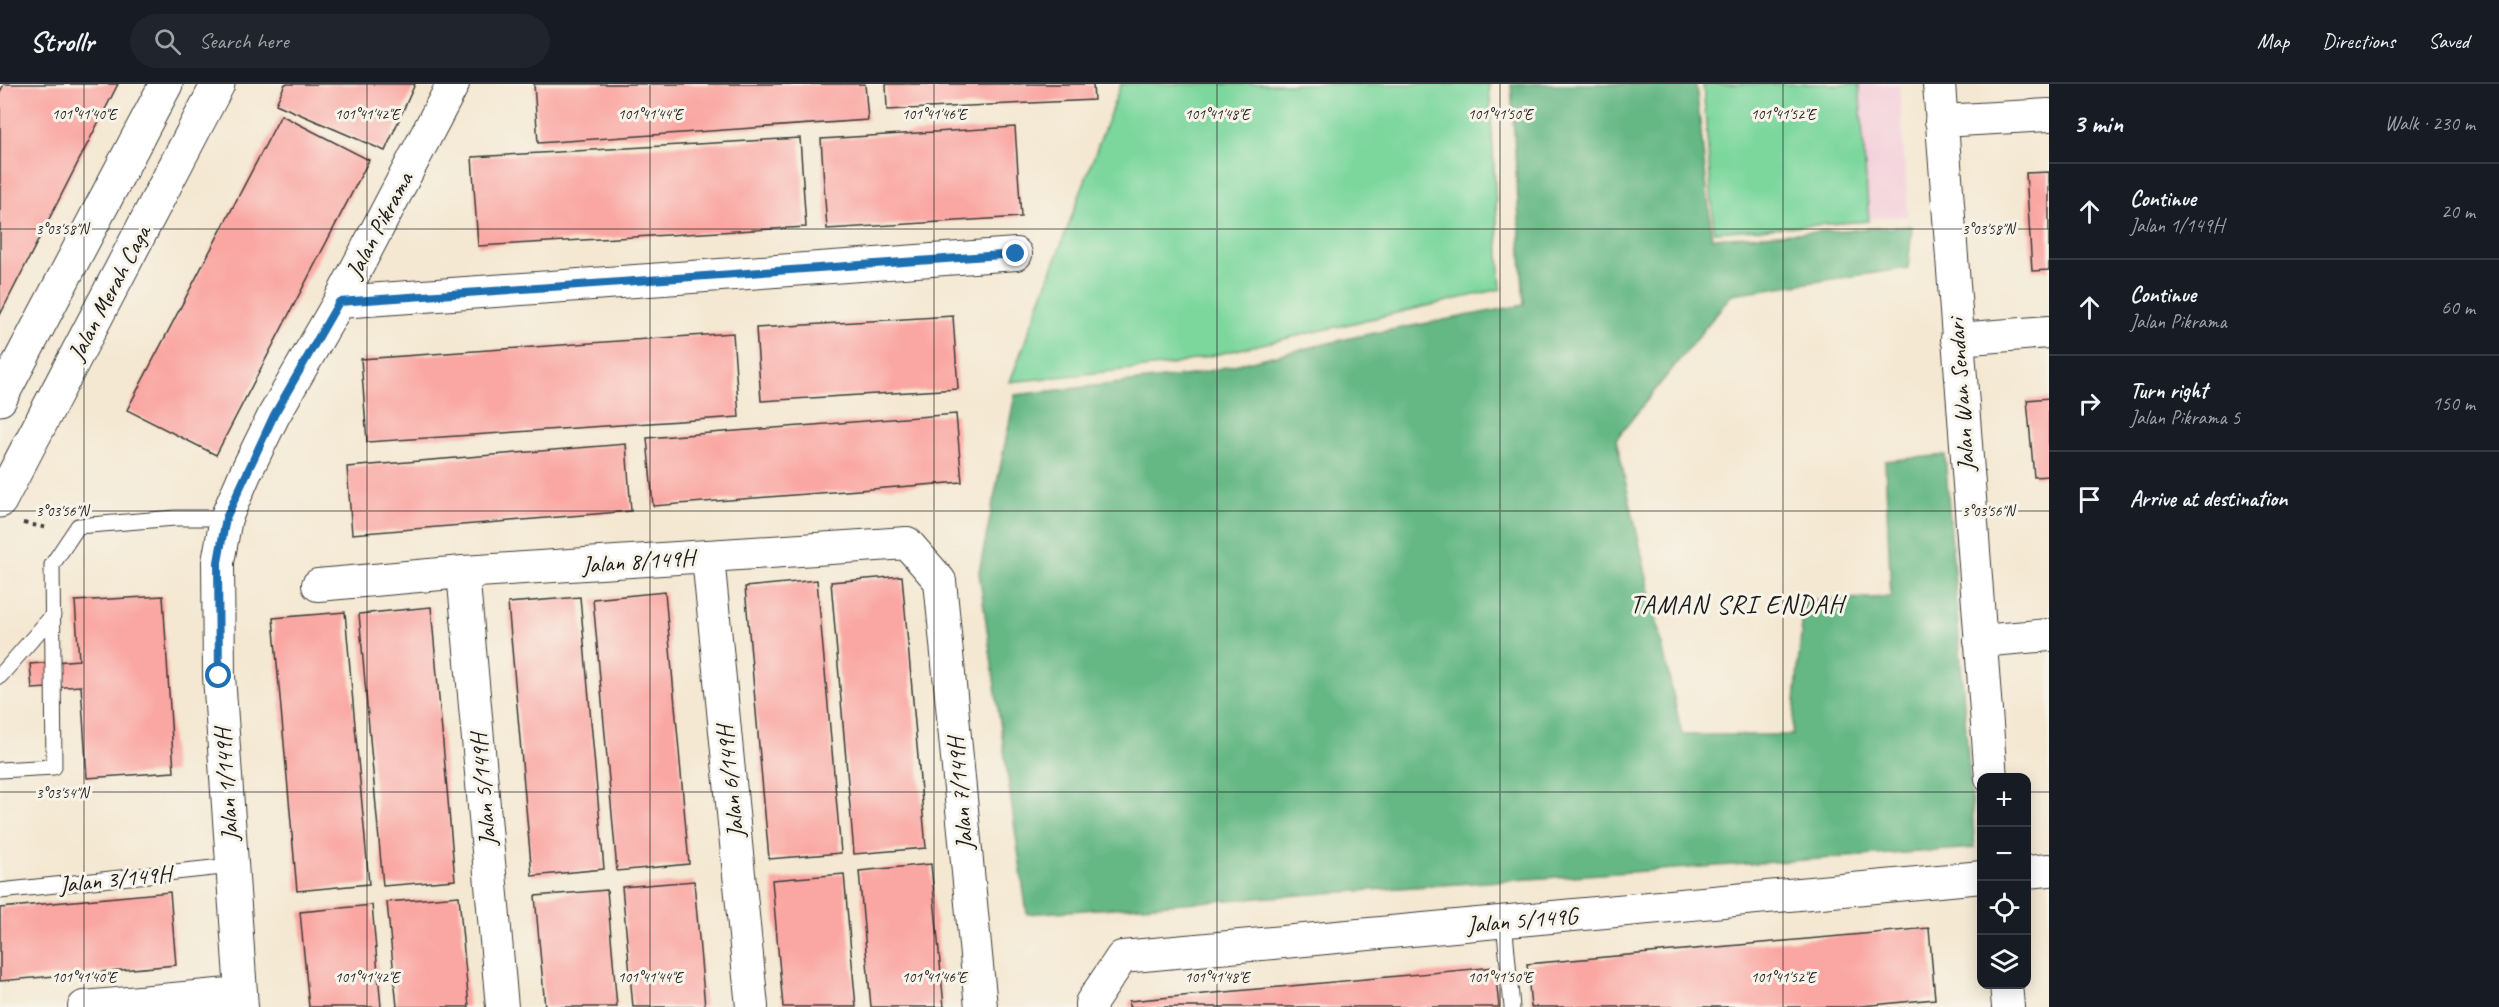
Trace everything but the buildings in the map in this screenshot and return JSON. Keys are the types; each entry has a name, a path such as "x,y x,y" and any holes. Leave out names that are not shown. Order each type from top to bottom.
{"street":[{"name":"Jalan Merah Caga","path":"0,399 166,84"},
{"name":"Jalan Merah Caga","path":"0,501 218,84"},
{"name":"Jalan Pikrama","path":"218,562 226,518 274,415 339,302 453,84"},
{"name":"Jalan Wan Sendari","path":"1939,84 1990,773"},
{"path":"1941,122 2049,115"},
{"path":"339,302 1016,254"},
{"path":"1957,339 2049,332"},
{"name":"Jalan 8/149H","path":"318,585 463,572 908,543 940,581"},
{"name":"Jalan 6/149H","path":"708,557 752,1007"},
{"name":"Jalan 1/149H","path":"218,562 219,676 241,1000"},
{"name":"Jalan 5/149H","path":"463,572 502,1007"},
{"name":"Jalan 7/149H","path":"940,581 981,1007"},
{"path":"1980,641 2049,635"},
{"path":"2031,872 2049,870"},
{"name":"Jalan 5/149G","path":"1091,1007 1090,1003 1122,957 1977,877"},
{"path":"2006,989 2008,1007"},
{"path":"84,1007 241,1000"}],"lane":[{"path":"0,770 54,767 52,565 78,526 175,518 226,518"},
{"path":"0,676 52,615"},
{"name":"Jalan 3/149H","path":"0,891 231,866"},
{"path":"1504,921 1512,1007"}],"shaded area":[{"path":"1705,84 1899,84 1908,216 1721,228"}],"green space":[{"path":"1121,84 1489,84 1501,289 1171,365 1010,382"},
{"path":"1511,84 1696,84 1712,238 1912,226 1908,268 1732,294 1616,439 1682,735 1792,735 1804,601 1891,597 1885,461 1945,455 1975,848 1027,914 979,572 1015,395 1191,375 1359,336 1524,305"},
{"path":"1703,84 1859,84 1869,221 1714,232"}],"district":[{"name":"TAMAN SRI ENDAH","path":"1737,604"}],"route":[{"path":"219,676 218,562 226,518 274,415 339,302 1016,254"}]}
